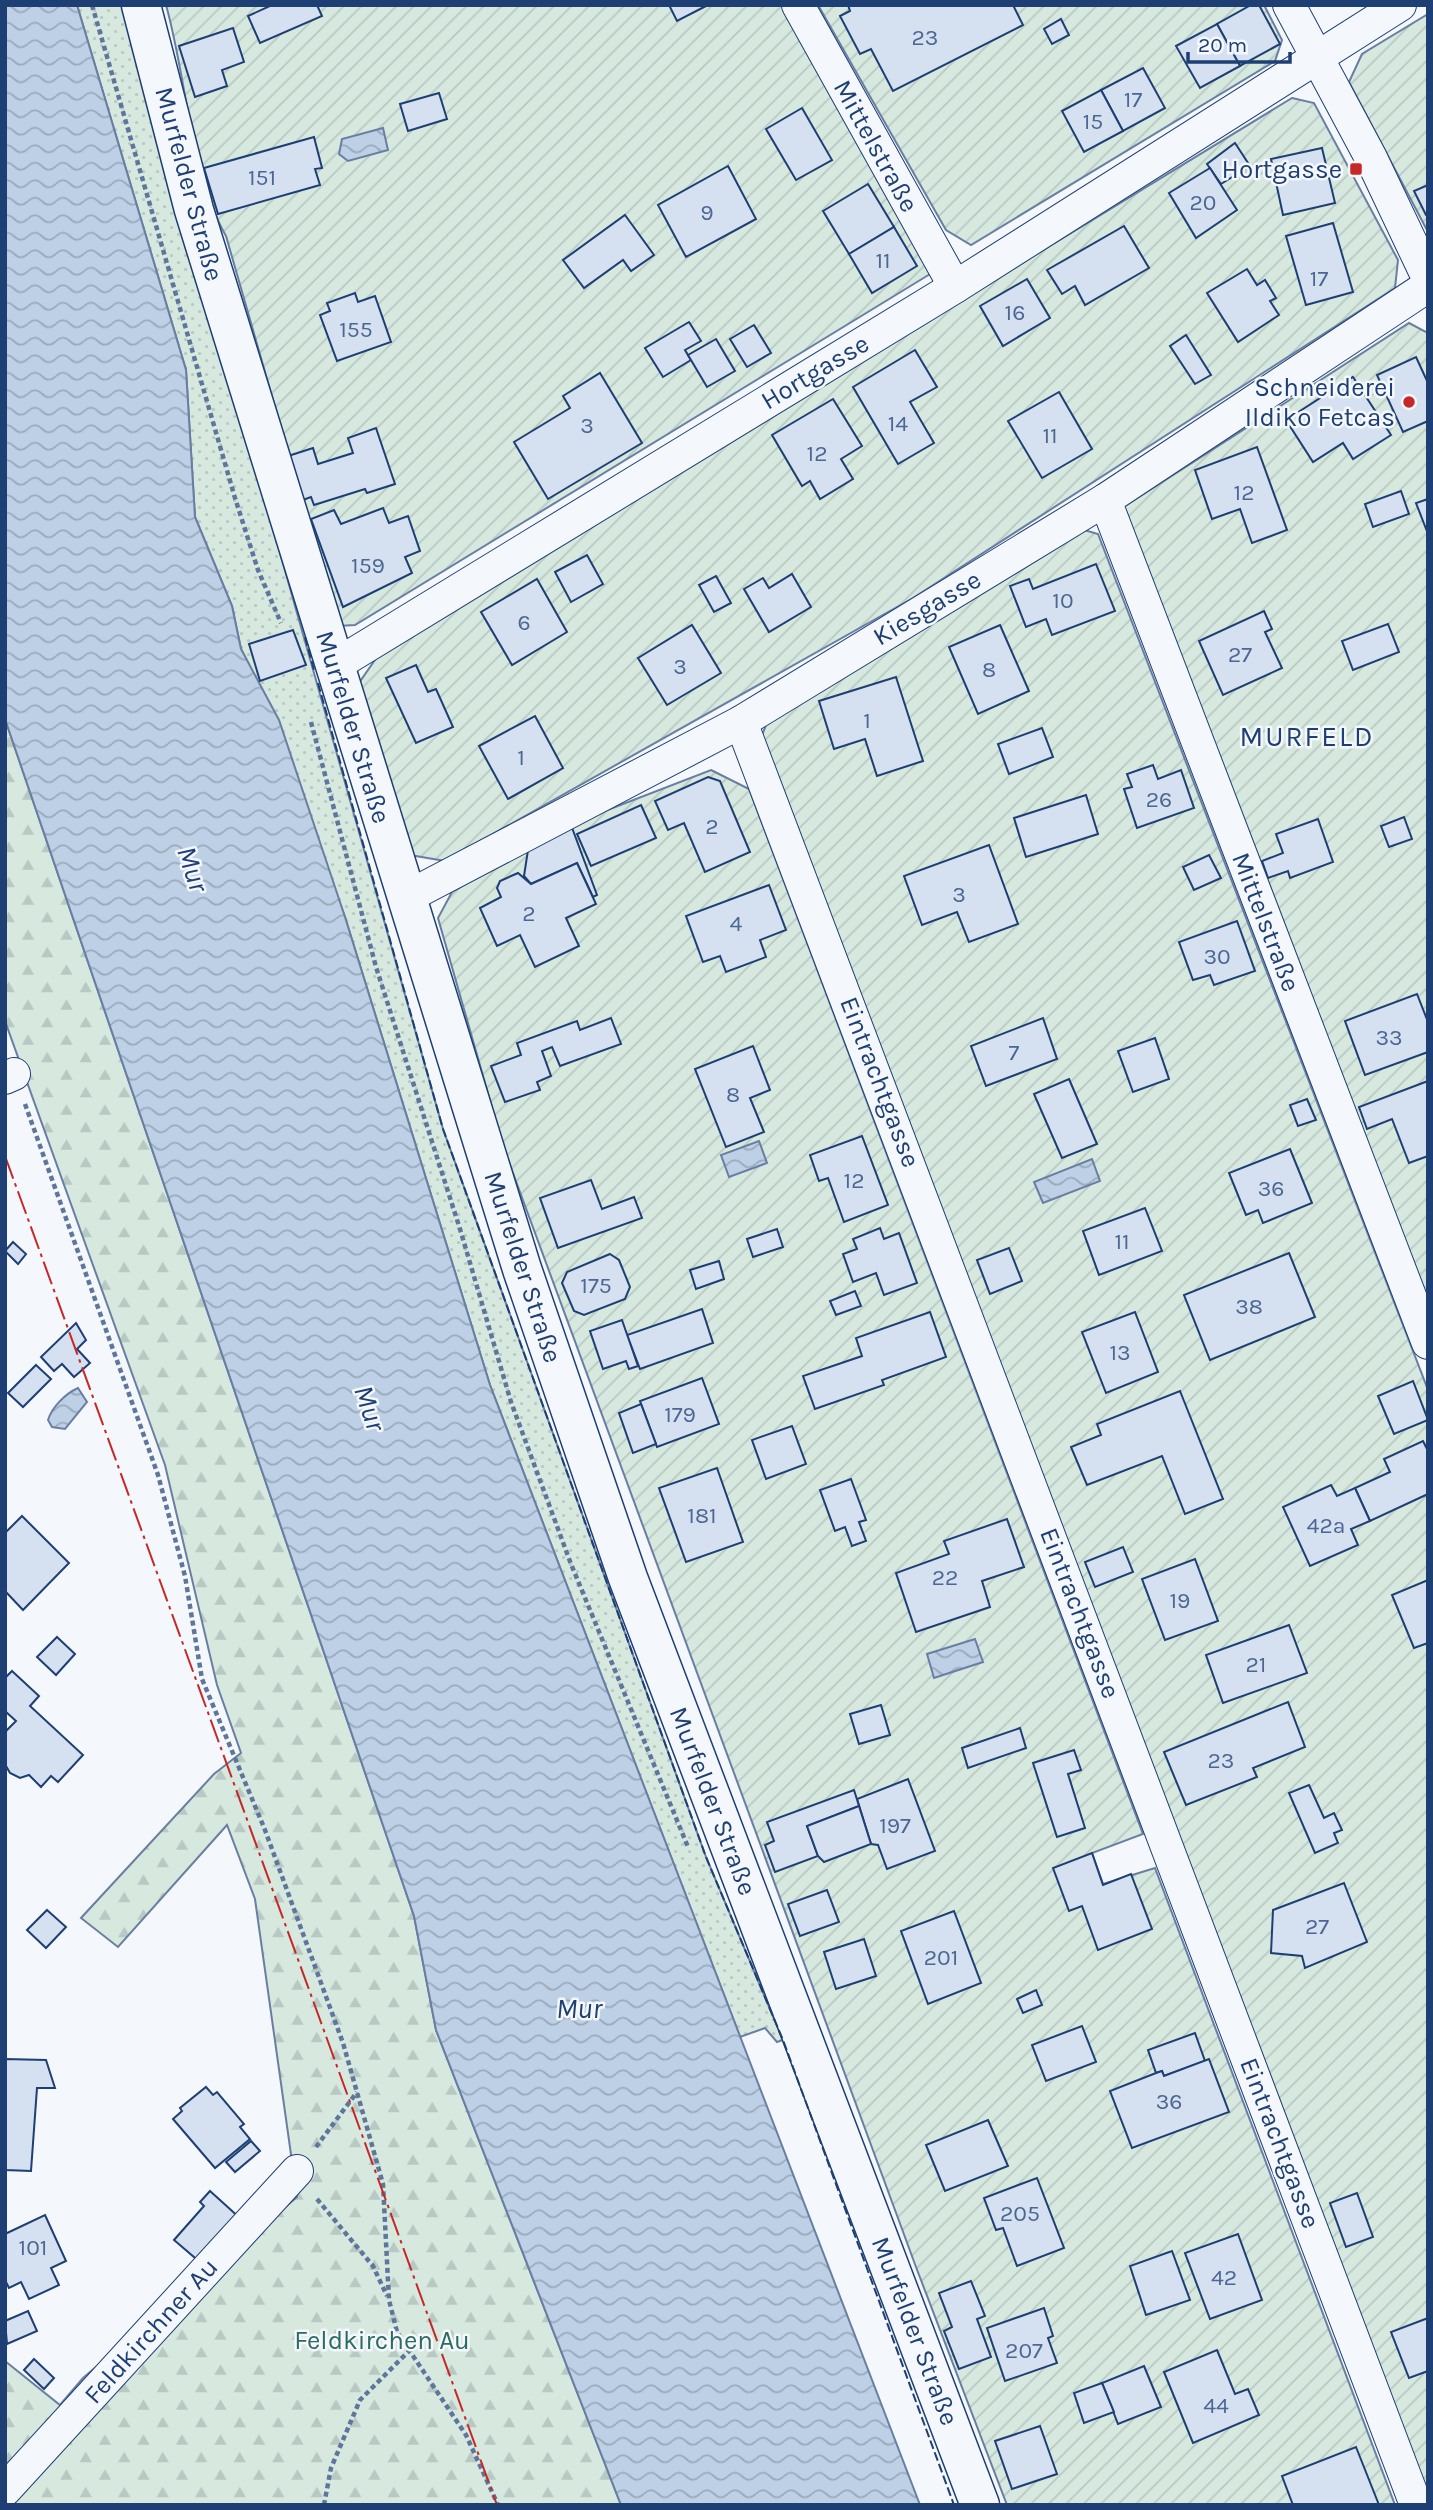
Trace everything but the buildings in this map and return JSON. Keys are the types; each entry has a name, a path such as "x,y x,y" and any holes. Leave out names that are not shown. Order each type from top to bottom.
{"street":[{"name":"Murfelder Straße","path":"141,5 194,210 522,1269 628,1578 980,2505"},
{"name":"Mittelstraße","path":"798,5 955,287"},
{"path":"1289,5 1371,158 1428,278"},
{"name":"Hortgasse","path":"334,666 955,287 1400,5"},
{"name":"Kiesgasse","path":"407,897 741,722 1105,500 1428,286"},
{"name":"Mittelstraße","path":"1105,500 1428,1343"},
{"name":"Eintrachtgasse","path":"741,722 1416,2505"},
{"name":"Feldkirchner Au","path":"5,2490 297,2171"}],"path":[{"path":"92,5 235,498 258,570 285,632"},
{"path":"10,1076 158,1475 185,1576 202,1679 293,1902 357,2091 383,2184 389,2300 397,2332 466,2435 498,2505"},
{"path":"357,2091 297,2171 327,2212 373,2266 389,2300"},
{"path":"324,2505 331,2468 360,2400 409,2351"}],"green space":[{"path":"77,5 125,5 443,1129 706,1857 783,2040 777,2042 765,2028 740,2037 490,1385 345,917 258,682 241,649 232,606 195,517 186,370"},
{"path":"166,5 784,5 935,271 355,625 338,626 226,236 214,212 205,184"},
{"path":"818,5 1264,5 1282,40 1275,61 971,245 946,230"},
{"path":"1428,14 1428,232 1349,82 1362,54"},
{"path":"1292,98 1314,103 1398,260 1395,288 913,598 445,861 410,855 359,683 377,657"},
{"path":"1409,323 1428,333 1428,1302 1122,508"},
{"path":"1081,529 1098,534 1428,1390 1428,2497 762,735 771,713"},
{"name":"Feldkirchen Au","path":"5,719 414,1916 436,2030 621,2505 5,2505 5,2361 60,2405 83,2378 297,2197 255,1899 227,1825 118,1947 81,1918 214,1774 241,1753 217,1685 165,1465 5,1021"},
{"path":"711,770 749,789 1143,1834 1092,1853 1103,1884 1155,1868 1395,2505 1007,2505 916,2267 503,1146 438,918 452,892 566,826"}],"water":[{"name":"Mur","path":"5,5 77,5 186,370 195,517 232,606 241,649 279,720 345,917 490,1385 920,2505 621,2505 436,2030 414,1916 5,719"},
{"path":"383,128 388,150 348,161 339,154 342,139"},
{"path":"759,1141 767,1163 729,1177 721,1155"},
{"path":"1092,1159 1100,1181 1043,1203 1034,1182"},
{"path":"78,1388 87,1402 65,1429 52,1427 48,1420 53,1410 64,1397"},
{"path":"975,1639 983,1662 934,1678 927,1654"}],"fence":[{"path":"305,637 314,670"},
{"path":"318,683 443,1129 706,1857 783,2040 954,2505"}],"power":[{"path":"5,1156 497,2505"}],"place":[{"name":"Hortgasse","path":"1356,169"},
{"name":"Schneiderei Ildiko Fetcas","path":"1409,402"}],"district":[{"name":"MURFELD","path":"1307,736"}]}
